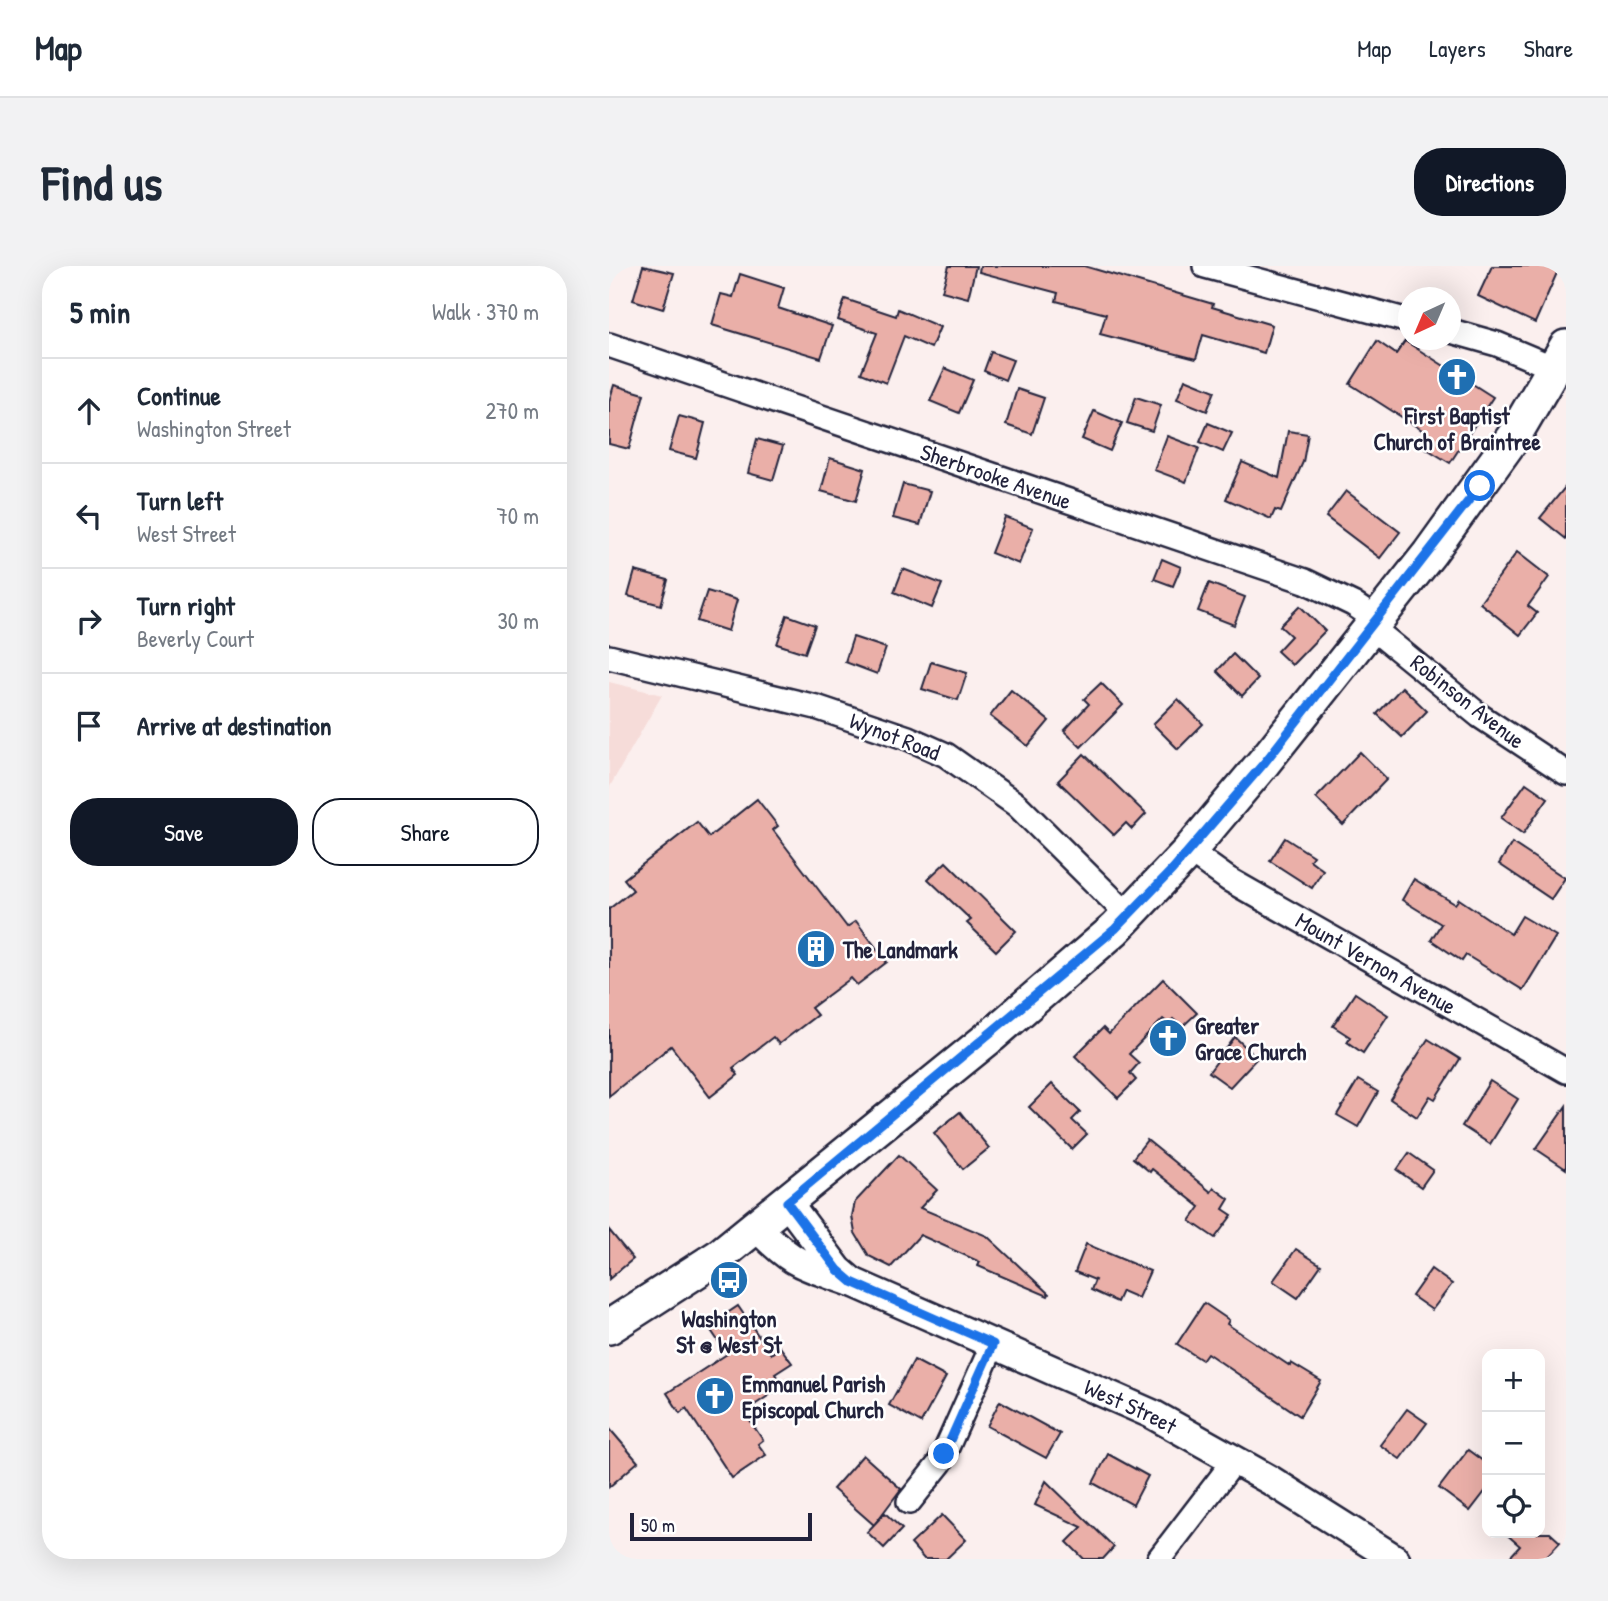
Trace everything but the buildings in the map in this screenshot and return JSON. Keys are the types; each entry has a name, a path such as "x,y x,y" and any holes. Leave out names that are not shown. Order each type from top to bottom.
{"main road":[{"path":"609,1327 718,1256 787,1202 1080,961 1128,915 1189,851 1265,762 1374,623 1480,486 1514,436 1560,357"}],"street":[{"path":"1206,266 1398,318"},
{"path":"1461,334 1560,357"},
{"name":"Sherbrooke Avenue","path":"609,345 1305,581 1346,600 1374,623"},
{"name":"Robinson Avenue","path":"1374,623 1480,716 1566,773"},
{"name":"Wynot Road","path":"609,657 816,707 908,738 946,755 1017,805 1128,915"},
{"name":"Mount Vernon Avenue","path":"1189,851 1228,879 1566,1071"},
{"name":"West Street","path":"787,1202 838,1270 852,1282"},
{"name":"West Street","path":"756,1226 777,1248 801,1265 852,1282 1128,1403 1235,1460 1395,1559"},
{"path":"909,1502 940,1463 993,1344"},
{"path":"1159,1559 1235,1460"}],"shaded area":[{"path":"609,682 662,695 609,788"}],"place":[{"name":"First Baptist Church of Braintree","path":"1457,377"},
{"name":"The Landmark","path":"816,949"},
{"name":"Greater Grace Church","path":"1168,1038"},
{"name":"Washington St @ West St","path":"729,1280"},
{"name":"Emmanuel Parish Episcopal Church","path":"715,1396"}],"route":[{"path":"944,1454 993,1344 852,1282 838,1270 787,1202 1073,967 1115,929 1172,870 1265,762 1480,486"}]}
